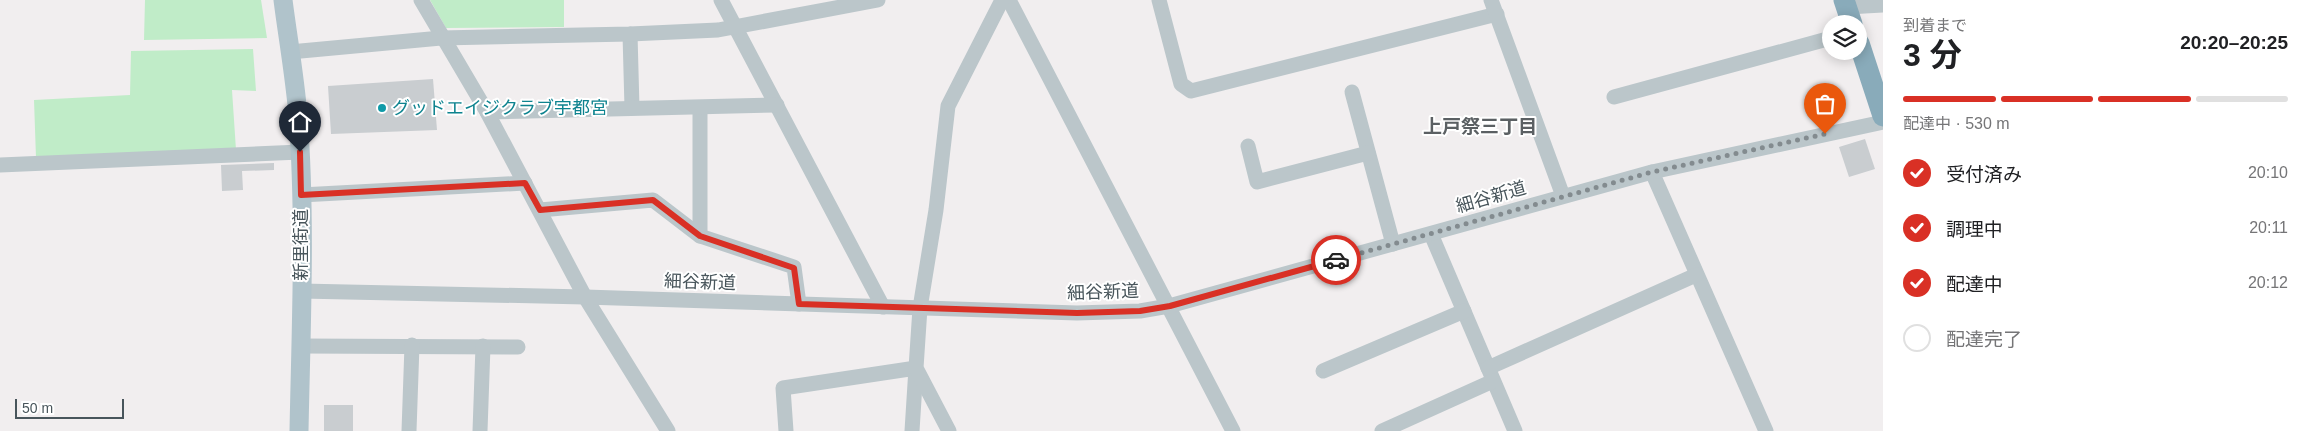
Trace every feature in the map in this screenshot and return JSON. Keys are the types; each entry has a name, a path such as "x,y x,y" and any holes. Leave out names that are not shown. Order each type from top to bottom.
{"highway":[{"path":"1865,60 1883,116"}],"main road":[{"name":"新里街道","path":"283,0 298,116 300,152 299,431"}],"street":[{"path":"420,0 486,112 585,297 668,431"},
{"path":"721,0 883,307"},
{"path":"290,52 335,51 410,44 441,38 718,30 878,0"},
{"path":"912,431 920,308 936,210 948,106 1002,0"},
{"path":"1009,0 1170,306 1233,431"},
{"path":"1159,0 1181,84 1191,90 1494,7 1563,196"},
{"path":"1848,10 1883,5"},
{"path":"630,34 632,108"},
{"path":"1614,97 1822,40"},
{"path":"1352,92 1393,244"},
{"path":"486,112 778,105"},
{"path":"700,108 700,236"},
{"name":"細谷新道","path":"301,291 585,297 1108,313 1170,306 1652,172 1883,122"},
{"path":"1248,146 1257,182 1368,153"},
{"path":"0,165 300,152"},
{"path":"1652,172 1766,431"},
{"path":"301,195 525,183"},
{"path":"540,210 653,200 700,236 794,268 799,304"},
{"path":"1431,234 1515,431"},
{"path":"1382,431 1490,374 1696,275"},
{"path":"1323,371 1464,311"},
{"path":"409,431 412,345"},
{"path":"300,346 518,346"},
{"path":"480,431 483,346"},
{"path":"786,431 783,388 916,368"},
{"path":"916,368 949,431"}],"green space":[{"path":"145,0 261,0 267,38 144,40"},
{"path":"430,0 564,0 564,27 446,28"},
{"path":"253,49 256,91 232,90 236,150 36,158 34,100 130,95 131,51"}],"building":[{"name":"グッドエイジクラブ宇都宮","path":"433,79 437,130 331,134 328,86"},
{"path":"1865,139 1875,169 1849,177 1839,147"},
{"path":"274,163 274,170 242,171 243,190 222,191 221,165"},
{"path":"324,405 353,405 353,431 324,431"}],"way so far":[{"path":"1336,260 1652,172 1825,134"}],"place":[{"name":"グッドエイジクラブ宇都宮","path":"382,108"}],"district":[{"name":"上戸祭三丁目","path":"1480,126"}],"route":[{"path":"300,152 301,195 525,183 540,210 653,200 700,236 794,268 799,304 1077,313 1140,311 1170,306 1336,260"}]}
